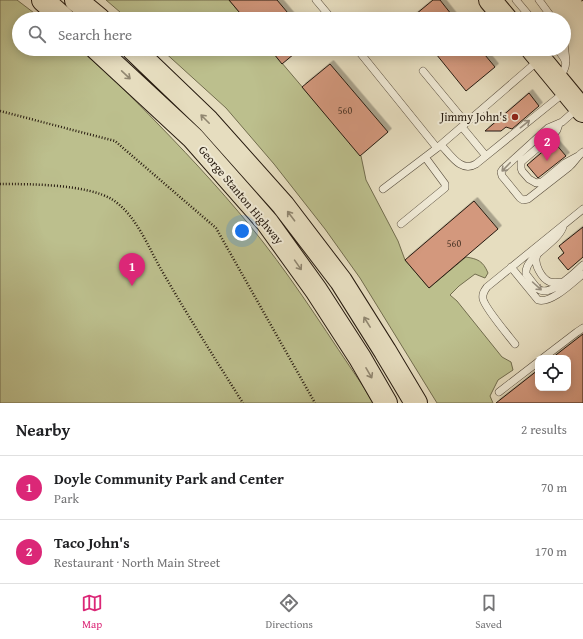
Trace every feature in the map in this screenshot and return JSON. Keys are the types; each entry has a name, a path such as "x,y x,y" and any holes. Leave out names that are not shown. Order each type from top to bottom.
{"highway":[{"path":"43,0 56,12"},
{"path":"76,0 91,12"},
{"name":"George Stanton Highway","path":"105,56 193,138 267,222 316,290 360,358 386,403"},
{"name":"George Stanton Highway","path":"140,56 208,121 282,205 341,281 416,403"},
{"path":"546,56 572,98"}],"lane":[{"path":"316,0 326,12"},
{"path":"516,0 526,12"},
{"path":"538,0 549,12"},
{"path":"363,56 439,146 462,167 470,168 572,98"},
{"path":"383,190 464,125 539,56"},
{"path":"553,56 566,61"},
{"path":"565,56 572,98 557,130 521,162 521,168 533,182 542,182 564,163 580,154"},
{"path":"423,71 486,156"},
{"path":"559,124 548,128 503,169 501,172 502,176 520,198 523,200 528,199 573,164 580,154"},
{"path":"400,224 445,188 445,184 425,157"},
{"path":"515,344 485,304 482,295 486,287 583,209"},
{"path":"564,225 556,238 530,261 526,274 542,291 552,290 583,265"},
{"path":"537,256 535,259 536,266 546,280 551,282 563,282"},
{"path":"511,267 538,300 541,301 551,299 583,274"},
{"path":"547,355 583,328"},
{"path":"499,392 535,364"}],"path":[{"path":"0,110 115,141 216,228 315,403"},
{"path":"0,184 32,184 68,187 96,193 111,199 122,207 144,238 161,271 243,403"}],"green space":[{"path":"0,0 17,0 33,12 12,12 12,56 87,56 100,67 172,138 238,211 289,277 373,403 0,403"},
{"path":"106,0 229,0 239,12 120,12"},
{"path":"169,56 276,56 361,156 366,180 398,241 405,260 429,288 466,257 482,263 488,273 485,278 475,274 450,295 457,301 502,357 511,362 513,370 498,380 490,396 493,403 437,403 360,278 325,229 274,164 226,108"}],"building":[{"path":"229,0 277,0 287,12 239,12"},
{"path":"433,0 440,0 449,12 418,12"},
{"path":"276,56 292,56 282,64"},
{"path":"438,56 486,56 495,67 466,91"},
{"path":"330,64 388,132 360,156 302,87"},
{"name":"Jimmy John's","path":"529,93 539,106 512,129 506,127 501,131 485,131"},
{"path":"554,142 566,156 538,178 527,165"},
{"path":"474,201 498,229 429,288 405,260"},
{"path":"583,227 583,257 568,270 558,258 564,253 559,246"},
{"path":"583,334 583,403 496,403 535,372 535,391 571,391 571,355 556,355"}],"place":[{"name":"Jimmy John's","path":"515,117"},
{"name":"Taco John's","path":"547,161"},
{"name":"Doyle Community Park and Center","path":"132,286"}]}
